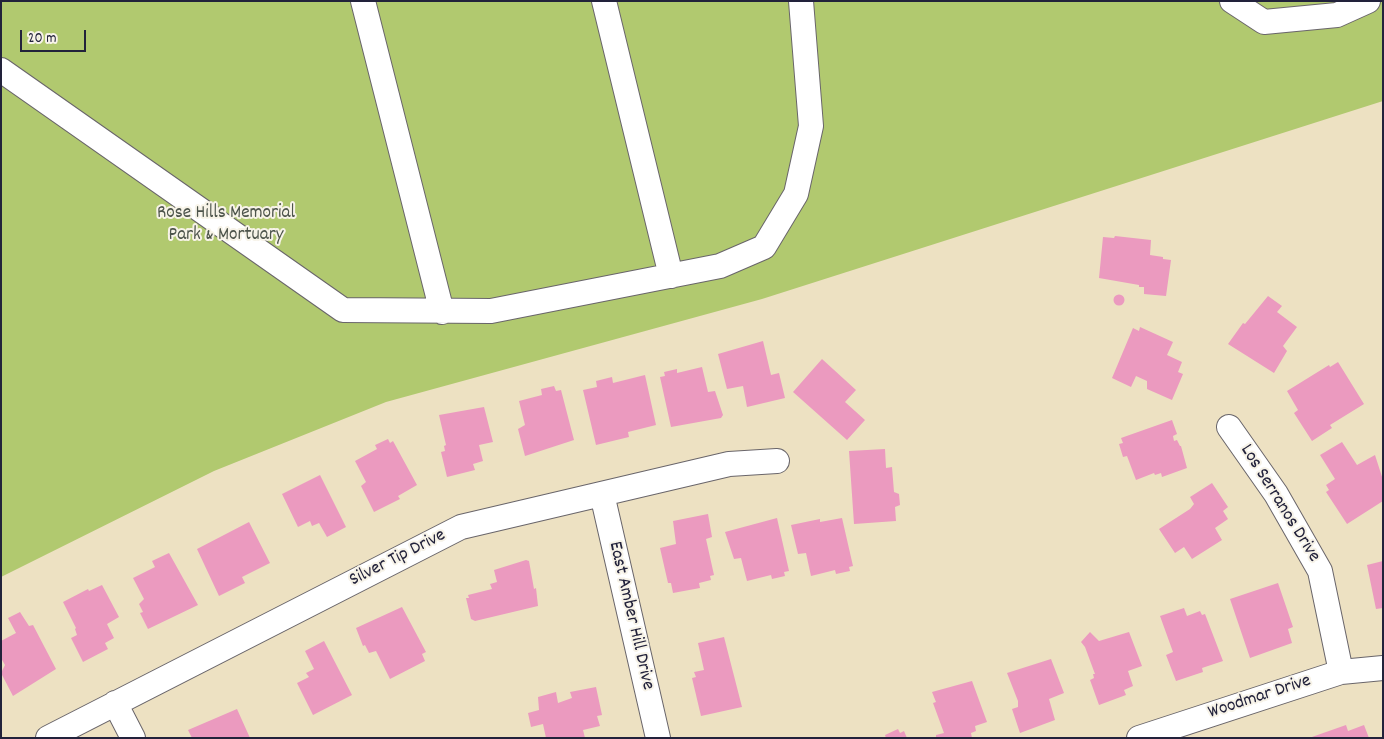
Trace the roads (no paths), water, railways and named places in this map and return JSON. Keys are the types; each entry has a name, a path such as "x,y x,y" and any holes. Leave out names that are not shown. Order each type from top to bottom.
{"street":[{"path":"363,1 442,312"},
{"path":"604,1 671,276"},
{"path":"1,70 343,310 491,311 720,266 764,247 796,194 812,126 800,1"},
{"path":"1232,1 1264,22 1337,15 1368,1"},
{"name":"Los Serranos Drive","path":"1229,427 1276,494 1320,571 1341,672"},
{"name":"Silver Tip Drive","path":"48,738 461,526 729,464 777,461"},
{"name":"East Amber Hill Drive","path":"602,494 658,738"},
{"name":"Woodmar Drive","path":"1139,738 1341,672 1383,668"},
{"path":"115,703 133,738"}],"park label":[{"name":"Rose Hills Memorial Park & Mortuary","path":"226,225"}]}
